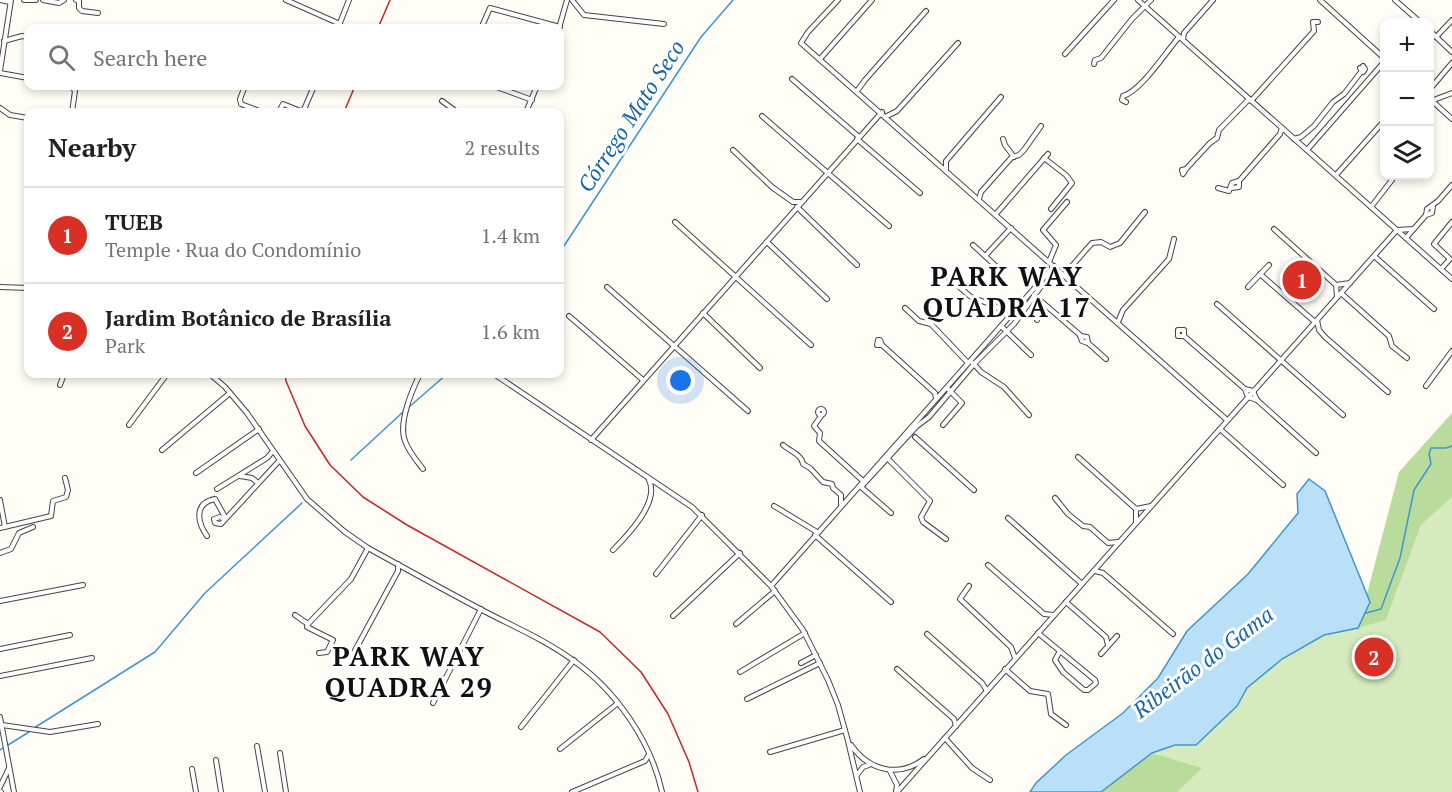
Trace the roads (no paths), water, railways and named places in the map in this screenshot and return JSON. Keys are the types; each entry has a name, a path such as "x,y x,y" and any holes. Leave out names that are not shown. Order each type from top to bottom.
{"street":[{"path":"0,0 11,1 0,72 24,77"},
{"path":"24,0 36,0"},
{"path":"43,0 59,3 64,0"},
{"path":"76,0 79,1 79,8 82,11 98,13"},
{"path":"286,0 335,24"},
{"path":"340,24 349,0"},
{"path":"561,0 568,0 584,15 663,24"},
{"path":"560,24 568,0"},
{"path":"838,0 808,32 801,43 882,112 1227,420"},
{"path":"820,59 873,0 879,0"},
{"path":"1065,54 1114,0"},
{"path":"1138,0 1452,279"},
{"path":"1101,58 1151,0"},
{"path":"1130,95 1213,0"},
{"path":"1320,0 1380,56"},
{"path":"1395,0 1415,18"},
{"path":"483,24 490,9 544,24"},
{"path":"857,91 926,11"},
{"path":"1452,20 1436,37 1452,52"},
{"path":"1186,168 1217,138 1219,130 1314,31"},
{"path":"4,41 24,36"},
{"path":"886,116 897,111 958,44"},
{"path":"1434,84 1452,63"},
{"path":"1307,150 1380,65"},
{"path":"1294,138 1301,137 1314,126 1361,72"},
{"path":"792,79 920,193"},
{"path":"73,108 74,90"},
{"path":"243,90 240,99 241,104 252,108"},
{"path":"305,108 312,90"},
{"path":"505,90 532,100"},
{"path":"528,108 536,90"},
{"path":"1434,99 1452,93"},
{"path":"938,163 946,161 1001,97"},
{"path":"442,101 452,108"},
{"path":"1434,103 1451,115"},
{"path":"281,108 283,104 293,108"},
{"path":"0,108 10,116 24,118"},
{"path":"893,123 897,111"},
{"path":"591,440 882,112"},
{"path":"762,116 889,226"},
{"path":"974,195 981,192 1014,157 1024,150 1041,126"},
{"path":"1336,175 1380,126"},
{"path":"1218,188 1227,192 1232,188 1232,183 1239,181 1280,134 1282,128"},
{"path":"1280,134 1286,132"},
{"path":"1301,137 1301,144"},
{"path":"1003,139 1014,157"},
{"path":"733,150 769,184 796,203 801,202"},
{"path":"996,214 1048,154"},
{"path":"1044,158 1066,175 1072,183 1051,208"},
{"path":"946,161 946,170"},
{"path":"1371,207 1392,180"},
{"path":"1406,238 1426,215 1427,209 1433,206 1452,185"},
{"path":"979,199 981,192"},
{"path":"790,214 791,200"},
{"path":"1049,262 1056,245 1042,230 1067,202"},
{"path":"797,207 857,265"},
{"path":"771,586 851,494 904,440 1009,317 1042,285 1072,273 1070,267 1092,243 1101,242 1110,247 1120,243 1145,212"},
{"path":"675,222 811,345"},
{"path":"1441,270 1451,260 1434,244 1452,222"},
{"path":"985,256 1011,228"},
{"path":"1274,229 1336,285 1337,297"},
{"path":"896,792 1374,255 1397,230 1413,229"},
{"path":"1112,317 1119,315 1169,259 1174,239"},
{"path":"766,242 827,299"},
{"path":"973,245 998,268"},
{"path":"1374,255 1434,309"},
{"path":"1248,287 1269,264"},
{"path":"860,486 863,478 887,457 898,441 917,423 929,417 951,392 971,362 1006,331 1054,266"},
{"path":"937,268 974,300 995,306 1009,317"},
{"path":"729,270 732,277 731,282"},
{"path":"1260,274 1316,321 1319,330 1388,392"},
{"path":"1336,285 1350,284"},
{"path":"0,287 24,288"},
{"path":"607,287 748,411"},
{"path":"1341,293 1389,336 1392,346 1407,358"},
{"path":"1033,294 1080,335 1082,341 1088,343 1106,359"},
{"path":"1037,320 1043,303"},
{"path":"1217,304 1344,415"},
{"path":"905,308 919,321 931,324 981,372 1004,387 1029,415"},
{"path":"703,313 760,368"},
{"path":"1118,323 1119,315"},
{"path":"569,316 643,380"},
{"path":"1001,326 1030,355"},
{"path":"1309,329 1313,332 1319,330"},
{"path":"1184,336 1245,389 1253,391"},
{"path":"882,345 935,393 936,400"},
{"path":"1426,387 1452,351"},
{"path":"60,385 63,378"},
{"path":"129,425 164,378"},
{"path":"214,378 230,393 259,429 307,499 345,532 368,548 574,660 596,679 618,703 634,726 652,762 662,792"},
{"path":"418,378 411,392 403,425 404,439 410,452 423,469"},
{"path":"500,378 702,515 771,586 804,633 838,705 860,791"},
{"path":"943,425 963,403 947,388"},
{"path":"1245,389 1248,398"},
{"path":"1253,391 1257,400 1316,453"},
{"path":"162,450 230,393"},
{"path":"935,393 942,393"},
{"path":"1248,398 1257,400"},
{"path":"821,416 814,426 820,433 819,441 863,478"},
{"path":"915,437 917,423"},
{"path":"196,473 259,429"},
{"path":"1220,429 1283,485"},
{"path":"898,441 915,437"},
{"path":"915,437 974,490"},
{"path":"783,445 799,456 803,464 823,482 832,484 841,495 851,494"},
{"path":"217,489 267,458 273,451"},
{"path":"887,457 930,501 921,517 923,522 946,539"},
{"path":"1078,458 1136,508 1136,522"},
{"path":"207,536 198,515 203,505 215,499 219,502 224,518 279,461"},
{"path":"238,476 247,476 258,483"},
{"path":"0,528 51,516 52,501 66,497 68,494 65,478"},
{"path":"614,550 642,515 653,490 649,479"},
{"path":"860,486 891,513"},
{"path":"653,490 661,487"},
{"path":"841,495 841,505"},
{"path":"1055,498 1068,514 1083,526 1090,527 1105,541 1109,554"},
{"path":"0,500 6,527"},
{"path":"1136,508 1151,505"},
{"path":"774,506 811,530 891,602"},
{"path":"656,574 702,515"},
{"path":"1008,518 1082,584"},
{"path":"0,553 11,549 19,533 33,527"},
{"path":"1105,541 1119,542"},
{"path":"308,624 351,579 368,548"},
{"path":"673,616 740,553"},
{"path":"352,656 398,571 398,564"},
{"path":"1100,564 1103,573"},
{"path":"988,565 1044,614 1054,615"},
{"path":"398,571 404,568"},
{"path":"1094,571 1103,573 1173,634"},
{"path":"0,601 82,585"},
{"path":"969,586 960,599 1011,647 1015,658"},
{"path":"735,624 775,591"},
{"path":"1066,602 1106,637 1108,645"},
{"path":"432,703 481,609"},
{"path":"1044,614 1045,625"},
{"path":"295,615 308,624 307,627 310,630 333,640 327,652 319,653"},
{"path":"740,672 804,633"},
{"path":"1038,633 1078,664 1096,681 1088,690 1084,690 1063,672 1055,660 1060,651"},
{"path":"927,634 982,682 987,691"},
{"path":"0,649 70,635"},
{"path":"1101,654 1116,637 1106,637"},
{"path":"1011,647 1023,650"},
{"path":"801,663 816,655"},
{"path":"0,676 92,658"},
{"path":"521,727 574,660"},
{"path":"747,699 819,663"},
{"path":"897,669 954,719 956,726"},
{"path":"1005,669 1030,691 1048,694 1051,714 1066,725"},
{"path":"982,682 992,684"},
{"path":"560,749 618,703"},
{"path":"954,719 961,720"},
{"path":"14,792 1,722 50,732 98,724"},
{"path":"770,752 845,730"},
{"path":"945,738 972,768 990,780"},
{"path":"848,741 869,765 890,771 905,769 930,755"},
{"path":"257,746 265,792"},
{"path":"280,753 286,792"},
{"path":"572,792 645,761 649,756"},
{"path":"216,760 221,792"},
{"path":"645,761 652,762"},
{"path":"857,776 863,767 869,765"},
{"path":"0,790 9,767"},
{"path":"192,769 196,792"},
{"path":"890,771 897,784 896,792"}],"water":[{"path":"1309,479 1325,491 1370,602 1358,628 1324,635 1282,659 1247,688 1237,706 1196,745 1175,745 1152,753 1101,792 1030,792 1036,783 1066,755 1123,713 1158,678 1187,631 1248,574 1298,513 1297,494"}],"waterway":[{"name":"Córrego Mato Seco","path":"564,246 701,37 733,0"},
{"name":"Córrego Mato Seco","path":"409,407 442,378"},
{"name":"Córrego Mato Seco","path":"351,460 403,412"},
{"name":"Ribeirão do Gama","path":"1366,613 1381,609 1400,558 1414,490 1431,464 1429,454 1431,448 1452,446"},
{"name":"Córrego Mato Seco","path":"34,728 155,652 205,593 302,503"},
{"path":"8,745 29,732"}],"railway":[{"path":"380,24 390,0"},
{"path":"346,108 353,90"},
{"path":"286,378 305,426 330,465 363,497 407,525 600,632 641,672 668,714 689,762 698,792"}],"place":[{"name":"TUEB","path":"1302,280"},
{"name":"Jardim Botânico de Brasília","path":"1374,657"}],"district":[{"name":"PARK WAY QUADRA 17","path":"1007,292"},
{"name":"PARK WAY QUADRA 29","path":"409,672"}]}
